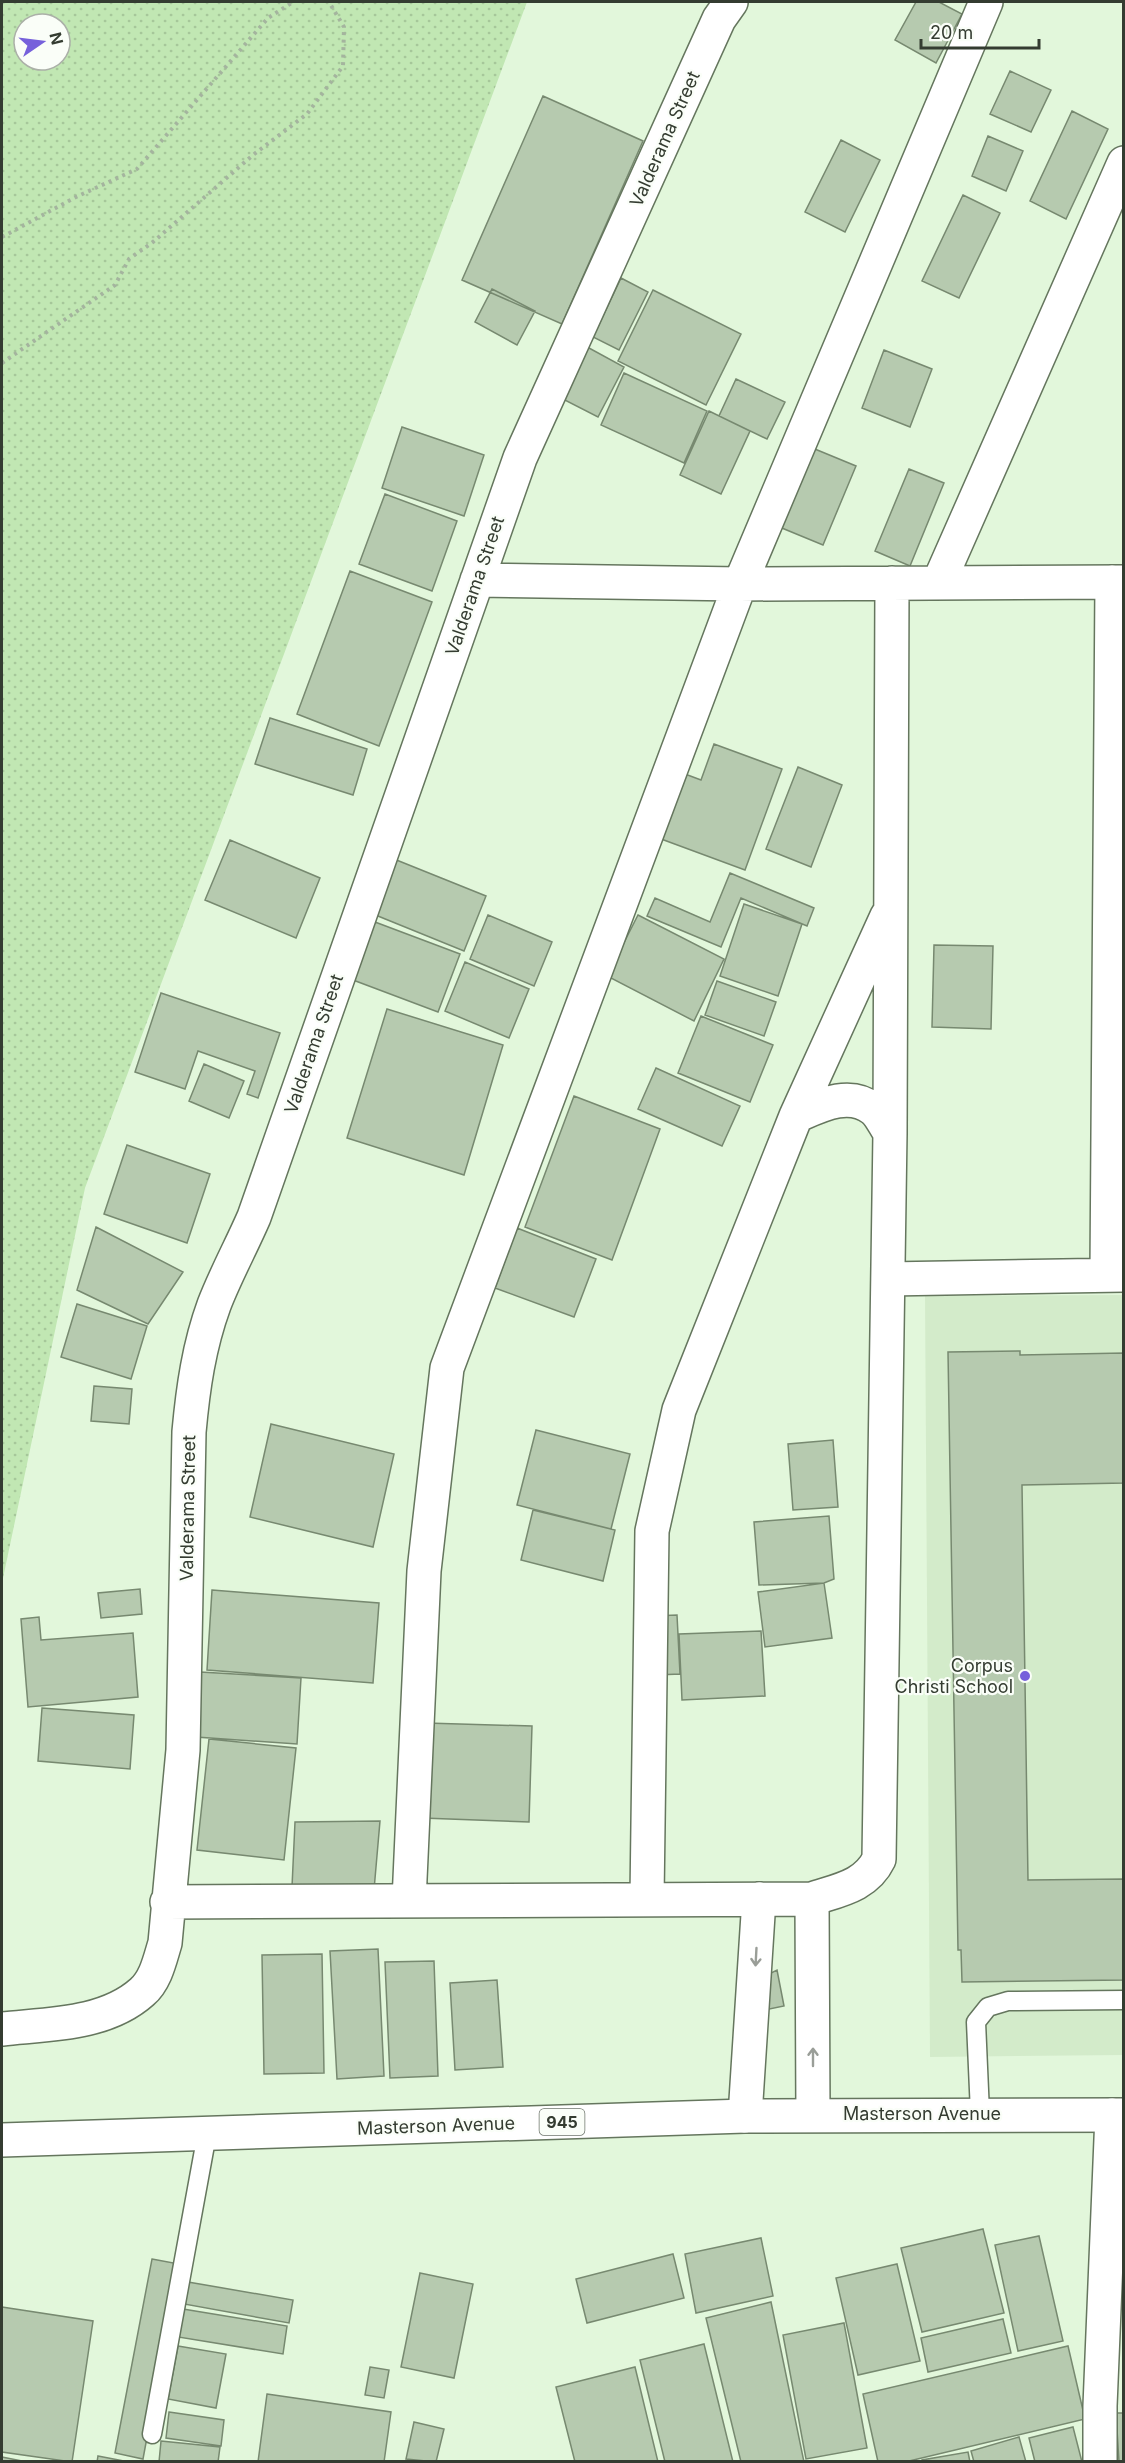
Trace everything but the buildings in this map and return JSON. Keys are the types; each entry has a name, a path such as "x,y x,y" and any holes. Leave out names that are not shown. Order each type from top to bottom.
{"street":[{"name":"Valderama Street","path":"2,2029 69,2022 98,2015 121,2006 143,1991 157,1970 165,1942 183,1750 189,1432 194,1384 202,1342 214,1304 254,1217 520,458 719,19 731,2"},
{"path":"408,1901 424,1571 447,1368 740,584 986,2"},
{"path":"939,582 1124,163"},
{"path":"477,580 740,584 1118,582 1115,1275 888,1279"},
{"path":"167,1902 812,1899 857,1884 872,1873 879,1859 888,1279 892,903 892,583"},
{"path":"647,1898 652,1531 679,1410 796,1116 892,903"},
{"path":"796,1116 831,1101 853,1101 873,1109 890,1133"},
{"path":"745,2116 759,1899"},
{"path":"812,1899 813,2115"},
{"name":"Masterson Avenue","path":"2,2140 745,2116 980,2113 1118,2115"},
{"path":"1100,2462 1100,2406 1118,2115"}],"lane":[{"path":"980,2113 976,2022 988,2007 1008,2001 1124,2000"},
{"path":"152,2434 207,2134"}],"path":[{"path":"2,237 75,197 137,169 268,18 293,2"},
{"path":"2,363 115,285 129,259 153,242 253,155 307,114 343,66 344,27 329,2"}],"shaded area":[{"path":"2,2 527,2 85,1188 2,1583"},
{"name":"Corpus Christi School","path":"1123,1295 1123,2055 930,2057 925,1296"}],"place":[{"name":"Corpus Christi School","path":"1025,1676"}]}
